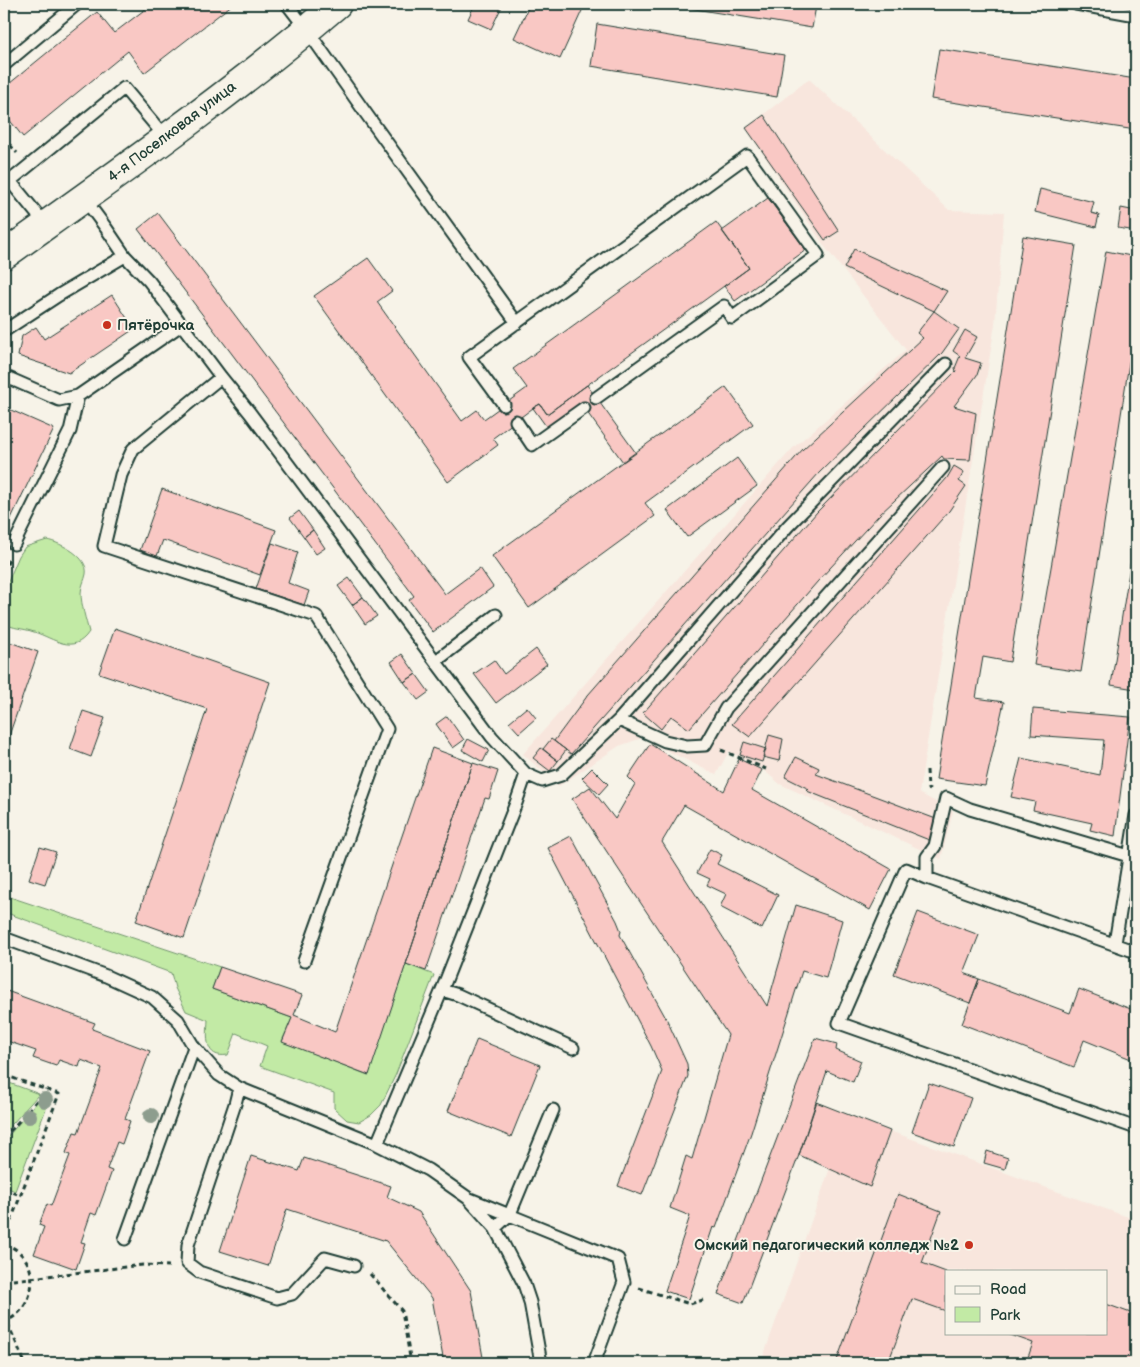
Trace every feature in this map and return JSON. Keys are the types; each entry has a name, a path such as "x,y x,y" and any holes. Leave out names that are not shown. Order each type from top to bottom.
{"street":[{"name":"4-я Поселковая улица","path":"4,255 166,139 307,30 337,4"}],"lane":[{"path":"4,65 77,4"},
{"path":"287,4 517,322"},
{"path":"1076,4 1136,15"},
{"path":"46,225 7,178 124,88 166,139"},
{"path":"504,405 469,357 747,156 818,255 732,318 724,306 596,398"},
{"path":"83,197 125,256 149,281 250,413 492,737 526,774 542,781 561,775 619,720 788,526 946,364"},
{"path":"4,331 59,295 125,256"},
{"path":"4,376 59,400 78,396 181,325"},
{"path":"221,376 133,449 121,475 104,546 316,616 387,729 304,961"},
{"path":"14,544 70,431 78,396"},
{"path":"516,421 532,445 584,408"},
{"path":"619,720 665,741 687,746 705,745 726,708 943,467"},
{"path":"436,661 496,616"},
{"path":"377,1144 442,990 516,804 526,774"},
{"path":"927,878 927,857 935,846 946,798 970,809 1129,856"},
{"path":"1115,943 1136,815"},
{"path":"1136,952 906,869 839,1023 1136,1128"},
{"path":"4,938 106,976 152,997 178,1020 194,1047 219,1075 239,1088 377,1144 428,1170 468,1198 495,1228 524,1284 530,1302 541,1363"},
{"path":"442,990 458,995 574,1048"},
{"path":"125,1239 194,1047"},
{"path":"239,1088 188,1245 187,1263 198,1272 277,1298 292,1294 325,1258 354,1266"},
{"path":"495,1228 510,1214 553,1110"},
{"path":"468,1198 618,1259 624,1282 594,1363"}],"path":[{"path":"705,745 740,757 766,769"},
{"path":"4,1075 59,1094 4,1239"},
{"path":"4,1138 46,1090"},
{"path":"4,1189 20,1195"},
{"path":"4,1244 22,1256 32,1277 27,1303 16,1316 5,1322"},
{"path":"4,1280 143,1264 161,1265"},
{"path":"354,1266 372,1276 402,1311 411,1363"},
{"path":"624,1282 690,1304 703,1300"},
{"path":"4,1315 5,1322 24,1363"}],"shaded area":[{"path":"809,79 949,210 1004,212 995,324 919,793 953,811 941,859 780,784 761,768 729,751 716,775 642,738 619,746 559,786 523,754 793,448 906,350 825,247 746,128"},
{"name":"Омский педагогический колледж №2","path":"890,1131 1136,1220 1136,1363 761,1363 830,1168 870,1186"}],"green space":[{"path":"47,540 73,552 79,557 86,568 81,598 89,632 76,643 63,643 4,623 4,591 19,556 25,547"},
{"path":"4,895 220,967 212,989 292,1018 282,1041 368,1075 406,964 434,975 396,1074 381,1105 371,1115 359,1122 347,1120 334,1108 334,1093 260,1066 267,1046 236,1033 228,1055 215,1054 209,1045 207,1033 208,1020 186,1011 175,988 171,973 4,912"},
{"path":"4,1081 39,1094 4,1133"},
{"path":"43,1095 50,1098 15,1191 4,1186 4,1141"}],"building":[{"path":"152,4 233,4 144,73 128,51 23,137 4,113 4,88 97,12 114,33"},
{"path":"475,4 503,4 491,29 468,19"},
{"path":"530,4 585,4 560,59 514,38"},
{"path":"670,4 802,4 816,6 812,28"},
{"path":"597,24 784,55 777,97 591,66"},
{"path":"939,49 1136,79 1136,130 931,99"},
{"path":"764,115 839,231 825,240 746,128"},
{"path":"1040,189 1094,202 1091,213 1099,215 1096,227 1035,212"},
{"path":"768,198 806,250 735,301 724,286 749,268 722,231"},
{"path":"1121,208 1136,211 1136,231 1118,228"},
{"path":"158,213 445,594 480,568 493,587 433,632 409,600 414,596 138,229"},
{"path":"716,222 749,268 547,414 540,404 533,408 493,438 498,445 448,482 314,296 368,258 392,291 377,302 462,421 477,410 484,419 527,388 513,369"},
{"path":"1023,236 1076,245 1010,662 983,657 976,698 1004,702 985,786 936,779"},
{"path":"854,249 947,291 934,311 844,268"},
{"path":"1106,251 1136,257 1136,318 1081,672 1034,665"},
{"path":"112,295 134,329 69,373 18,356 22,336 36,327 44,339"},
{"path":"934,311 959,329 942,353 819,473 571,754 554,741 588,695 803,449 923,338 917,333"},
{"path":"965,330 977,337 965,358 981,363 977,375 954,406 976,413 970,460 944,459 942,456 879,515 818,581 689,729 671,716 661,729 643,713 817,512 956,371 955,368 960,356 953,351"},
{"path":"587,385 636,453 623,462 584,408 548,429 533,408 540,404 547,414"},
{"path":"726,387 753,424 645,503 655,516 529,608 492,556"},
{"path":"4,407 54,429 4,533"},
{"path":"737,458 757,486 687,537 667,510"},
{"path":"954,466 964,472 959,481 966,486 949,511 750,737 732,724 947,478"},
{"path":"162,489 276,530 260,575 163,540 157,556 140,550"},
{"path":"299,511 313,530 304,537 290,518"},
{"path":"1136,528 1136,677 1135,689 1111,685"},
{"path":"313,530 325,548 316,554 304,537"},
{"path":"272,543 298,552 288,583 309,591 304,605 256,589"},
{"path":"349,578 363,597 352,605 338,586"},
{"path":"363,597 377,616 365,624 352,605"},
{"path":"115,628 270,682 184,938 136,921 207,709 99,673"},
{"path":"4,640 38,652 4,750"},
{"path":"536,649 547,664 496,703 474,674 494,660 504,674"},
{"path":"402,654 416,674 404,682 391,662"},
{"path":"416,674 429,692 418,700 404,682"},
{"path":"527,707 536,718 519,733 509,722"},
{"path":"1033,709 1130,717 1115,836 1090,830 1092,823 1033,810 1035,802 1011,797 1021,758 1100,775 1104,740 1031,735"},
{"path":"83,711 105,718 91,757 70,749"},
{"path":"447,716 464,740 453,748 436,724"},
{"path":"769,735 783,739 779,761 763,757"},
{"path":"468,739 489,750 483,762 462,750"},
{"path":"551,739 566,750 558,761 543,749"},
{"path":"744,742 766,749 762,762 740,755"},
{"path":"650,744 724,791 739,759 762,770 752,790 891,869 870,910 684,805 662,842 767,1006 796,905 842,920 826,978 802,971 751,1133 716,1228 713,1227 689,1299 665,1291 690,1216 670,1208 686,1156 692,1159 728,1035 572,799 590,787 615,819 635,784 628,777"},
{"path":"432,748 473,763 369,1075 282,1042 292,1018 212,989 220,967 302,995 294,1015 335,1032"},
{"path":"541,748 558,761 550,771 533,758"},
{"path":"796,757 819,768 816,774 936,819 929,840 807,791 809,789 785,777"},
{"path":"473,763 498,771 489,799 485,798 426,971 406,964"},
{"path":"592,768 608,784 599,794 582,778"},
{"path":"571,836 617,921 621,931 620,935 667,1020 687,1064 688,1076 642,1195 618,1186 662,1071 651,1046 548,848"},
{"path":"40,847 56,852 45,884 29,879"},
{"path":"710,849 722,855 717,864 778,895 762,929 720,907 726,894 707,885 710,879 697,873"},
{"path":"918,912 979,935 964,973 979,979 970,1003 894,974"},
{"path":"979,979 1070,1013 1079,989 1136,1011 1136,1061 1084,1040 1074,1067 962,1024"},
{"path":"4,990 95,1023 92,1029 150,1051 125,1119 130,1121 122,1144 117,1142 107,1169 112,1171 96,1215 91,1213 81,1242 85,1243 76,1269 34,1254 44,1227 39,1225 47,1204 51,1206 70,1155 66,1153 74,1132 78,1133 102,1068 81,1060 79,1067 59,1060 56,1066 33,1058 36,1051 4,1040"},
{"path":"815,1038 837,1044 836,1050 861,1061 853,1082 827,1071 799,1155 743,1303 718,1294"},
{"path":"477,1039 540,1065 511,1137 448,1111"},
{"path":"929,1083 971,1098 954,1147 912,1132"},
{"path":"816,1102 890,1131 870,1187 799,1155"},
{"path":"987,1151 1008,1158 1005,1169 984,1163"},
{"path":"251,1156 299,1171 304,1158 391,1186 387,1197 419,1212 471,1291 484,1363 444,1363 432,1298 386,1241 287,1209 268,1266 220,1251"},
{"name":"Омский педагогический колледж №2","path":"898,1194 941,1211 922,1263 945,1272 945,1311 912,1299 888,1363 836,1363"},
{"path":"1108,1305 1136,1315 1136,1363 1026,1363 1033,1343 1008,1334 1108,1334"}],"place":[{"name":"Пятёрочка","path":"107,325"},
{"name":"Омский педагогический колледж №2","path":"969,1245"}]}
